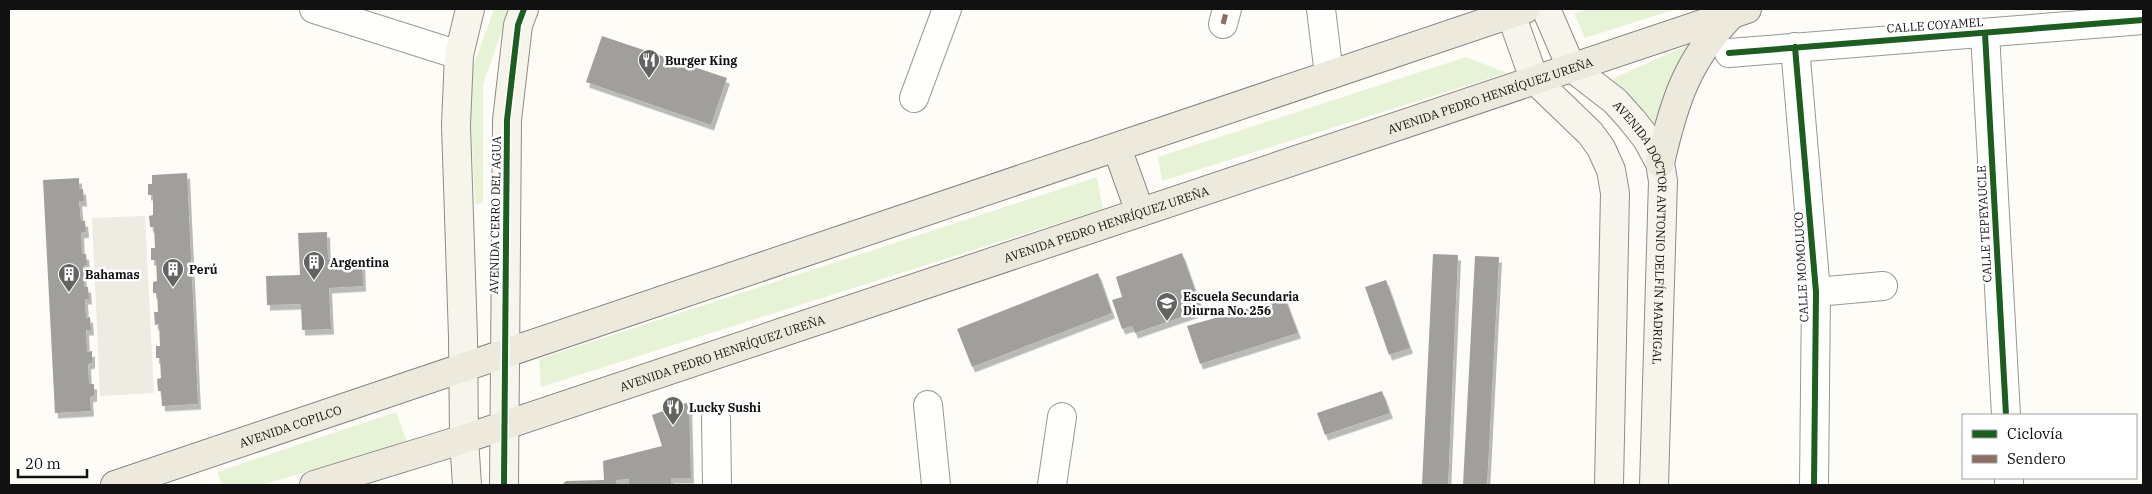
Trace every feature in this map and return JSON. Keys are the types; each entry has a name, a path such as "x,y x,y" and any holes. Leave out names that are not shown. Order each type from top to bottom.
{"main road":[{"path":"467,485 464,438 464,367 456,125 459,55 470,9"},
{"name":"AVENIDA CERRO DEL AGUA","path":"504,485 507,120 518,25 524,9"},
{"name":"AVENIDA DOCTOR ANTONIO DELFÍN MADRIGAL","path":"1546,9 1571,67 1615,101 1647,139 1660,163 1663,181 1654,485"},
{"path":"464,367 1117,148 1516,10"},
{"name":"AVENIDA DOCTOR ANTONIO DELFÍN MADRIGAL","path":"1516,10 1534,79 1573,116 1601,148 1611,170 1615,193 1609,485"},
{"path":"1660,163 1669,121 1680,89 1696,58 1712,35 1740,11"},
{"name":"AVENIDA PEDRO HENRÍQUEZ UREÑA","path":"464,438 1740,11"},
{"path":"1117,148 1140,212"},
{"name":"AVENIDA COPILCO","path":"115,485 464,367"},
{"path":"314,485 464,438"}],"street":[{"path":"314,9 459,55"},
{"path":"914,98 947,9"},
{"path":"1321,9 1329,75"},
{"name":"CALLE COYAMEL","path":"1729,53 2143,20"},
{"name":"CALLE TEPEYAUCLE","path":"1985,32 2006,414"},
{"name":"CALLE MOMOLUCO","path":"1795,48 1816,292 1814,485"},
{"path":"1816,292 1883,286"},
{"path":"928,405 936,485"},
{"path":"1052,485 1062,417"},
{"path":"716,419 717,485"}],"green space":[{"path":"494,9 510,9 483,84 483,203 475,204 469,78"},
{"path":"1589,9 1676,9 1585,38 1574,13"},
{"path":"1690,44 1652,131 1612,79"},
{"path":"1466,57 1507,73 1162,181 1158,157"},
{"path":"1097,177 1103,209 541,387 539,359"},
{"path":"396,412 407,442 262,485 222,485 217,472"}],"shaded area":[{"path":"145,216 154,393 100,396 92,218"}],"building":[{"path":"602,36 727,78 711,125 586,82"},
{"name":"Perú","path":"187,173 198,404 162,406 161,391 158,391 157,379 161,378 160,358 156,358 156,346 160,346 159,324 155,325 154,312 158,312 157,293 153,293 153,282 157,281 156,260 151,260 151,248 155,248 154,227 150,227 149,216 153,215 153,195 148,195 148,184 152,184 152,175"},
{"name":"Bahamas","path":"79,178 79,189 83,189 84,201 79,201 81,221 85,221 86,232 81,233 82,254 86,254 87,265 83,266 84,287 88,287 89,299 85,299 86,318 90,317 91,330 86,330 87,352 92,351 92,363 88,364 89,384 94,384 94,396 90,397 91,411 55,413 43,180"},
{"name":"Argentina","path":"327,232 328,259 362,258 363,286 329,288 331,329 302,330 301,304 267,305 266,276 300,275 298,233"},
{"path":"1182,253 1202,310 1135,333 1132,326 1122,329 1112,300 1122,297 1116,277"},
{"path":"1433,254 1458,255 1448,485 1422,485"},
{"path":"1475,256 1499,257 1487,485 1463,485"},
{"path":"1098,273 1112,313 972,367 957,329"},
{"path":"1386,280 1410,348 1389,355 1365,287"},
{"path":"1285,298 1298,333 1200,364 1187,326"},
{"path":"1382,391 1390,413 1325,435 1317,413"},
{"path":"689,402 691,478 671,478 671,485 629,485 629,479 616,480 617,485 562,485 566,481 604,480 603,461 662,446 652,415"}],"marked path":[{"path":"1223,24 1227,9"}],"cycle path":[{"path":"504,485 507,120 518,25 524,9"},
{"path":"1729,53 2143,20"},
{"path":"1985,33 2006,414"},
{"path":"1795,47 1816,292 1814,485"}],"place":[{"name":"Burger King","path":"649,79"},
{"name":"Argentina","path":"314,281"},
{"name":"Perú","path":"173,288"},
{"name":"Bahamas","path":"69,293"},
{"name":"Escuela Secundaria Diurna No. 256","path":"1167,322"},
{"name":"Lucky Sushi","path":"673,426"}]}
